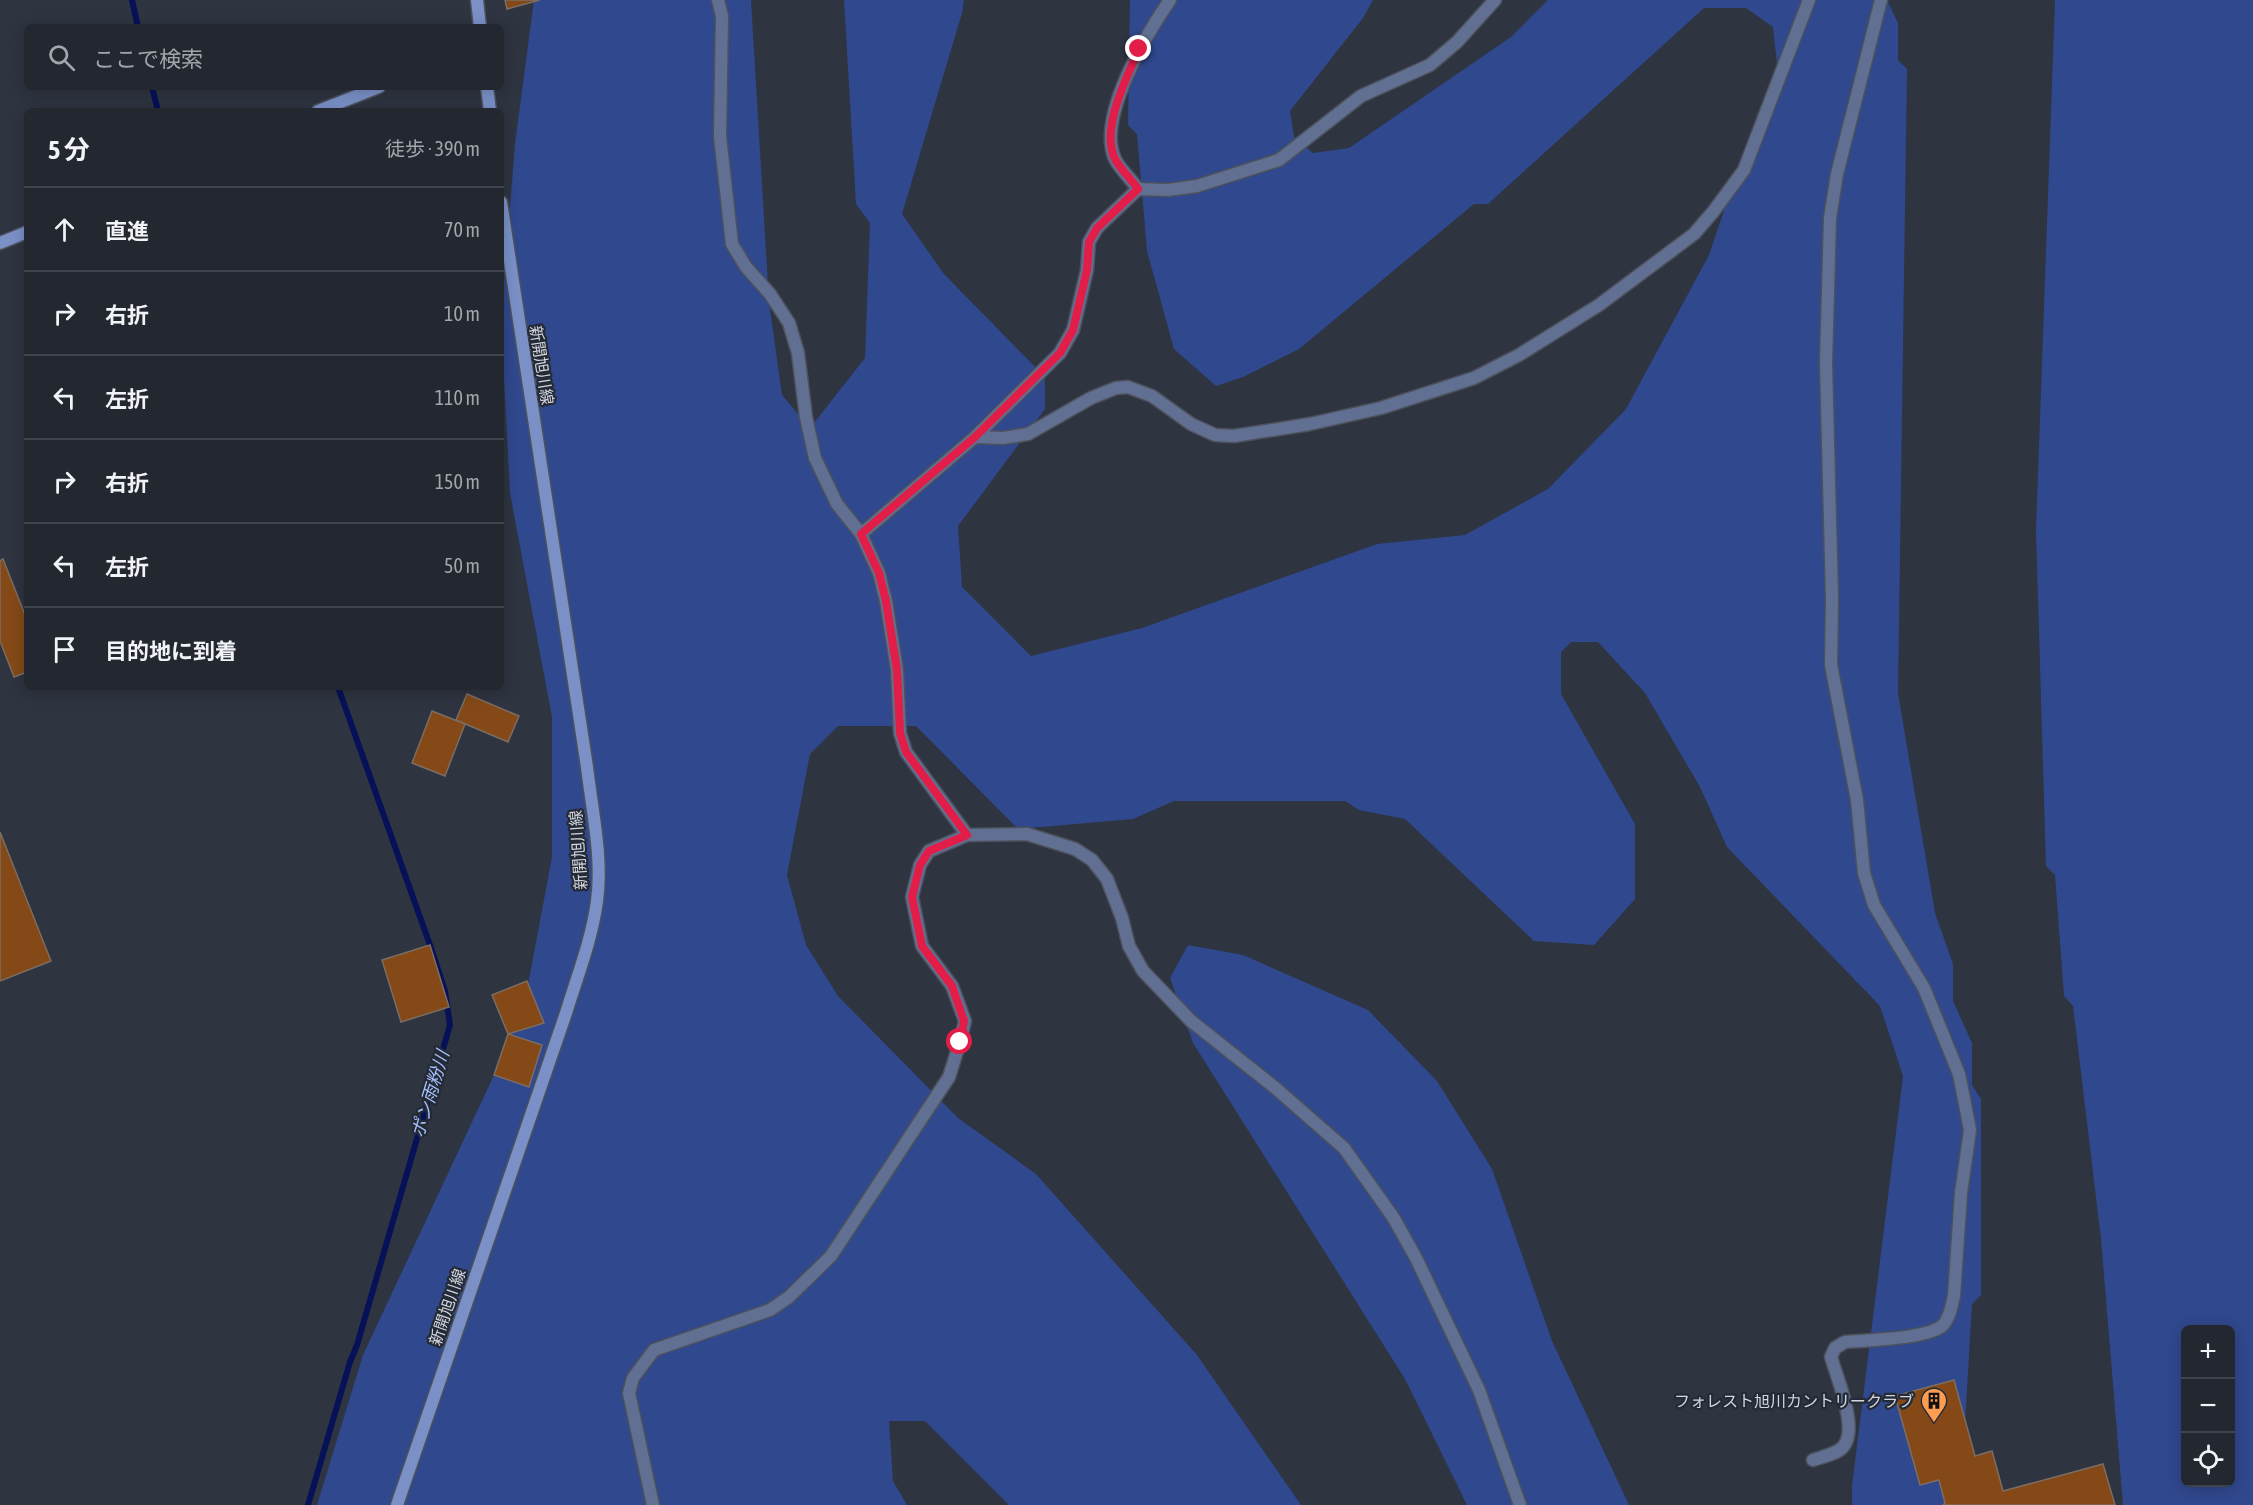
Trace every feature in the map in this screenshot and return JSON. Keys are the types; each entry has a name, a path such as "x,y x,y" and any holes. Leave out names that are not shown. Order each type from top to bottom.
{"main road":[{"path":"477,0 480,24"},
{"path":"326,108 371,90"},
{"path":"487,90 490,108"},
{"name":"新開旭川線","path":"396,1505 566,1013 587,944 597,900 597,857 587,767 504,222"},
{"path":"0,243 24,233"}],"lane":[{"path":"718,0 722,16 720,136 732,244 746,267 770,294 789,323 798,353 806,417 815,458 837,504 861,534 879,573 897,670 900,733 906,752 967,835"},
{"path":"1138,189 1115,159 1111,123 1139,49 1170,0"},
{"path":"861,534 975,437 1060,353 1073,330 1087,270 1089,242 1097,228 1138,189 1168,190 1197,186 1279,160 1361,96 1430,65 1457,42 1495,0"},
{"path":"975,437 1003,438 1028,434 1091,398 1116,388 1128,387 1152,396 1191,424 1215,435 1234,436 1310,424 1381,408 1474,378 1519,355 1599,305 1694,234 1713,212 1744,170 1809,0"},
{"path":"1813,1460 1842,1449 1849,1437 1850,1425 1831,1357 1835,1348 1845,1342 1918,1335 1942,1326 1950,1313 1954,1296 1961,1193 1970,1130 1959,1074 1924,988 1874,905 1864,873 1857,800 1831,665 1832,599 1826,363 1830,218 1837,174 1881,0"},
{"path":"653,1505 629,1394 633,1378 654,1350 770,1310 789,1298 831,1256 949,1077 960,1042 964,1021 952,986 922,946 912,897 920,865 929,851 967,835 1027,834 1075,849 1092,860 1107,879 1122,918 1129,946 1143,971 1191,1021 1273,1086 1344,1148 1393,1217 1416,1258 1479,1390 1520,1505"}],"shaded area":[{"path":"534,0 751,0 769,302 782,395 810,428 865,358 870,223 856,204 844,0 964,0 902,214 944,274 1045,377 1045,409 958,526 962,587 1031,656 1142,628 1377,544 1465,535 1548,489 1626,409 1709,255 1737,172 1778,74 1773,27 1746,8 1704,8 1488,204 1474,204 1299,349 1243,377 1216,386 1174,349 1147,251 1137,134 1128,125 1130,0 1373,0 1363,18 1290,111 1294,137 1313,153 1349,148 1511,37 1548,0 1887,0 1898,23 1898,60 1907,69 1898,693 1935,913 1953,964 1953,1001 1972,1043 1972,1085 1981,1099 1981,1295 1972,1304 1964,1440 1953,1505 1852,1505 1852,1486 1903,1076 1880,1006 1727,847 1700,787 1645,693 1598,642 1571,642 1561,652 1561,694 1635,824 1635,899 1594,945 1534,941 1405,819 1359,810 1345,801 1174,801 1133,819 1018,829 916,726 838,726 810,754 787,875 806,945 838,996 958,1118 1036,1174 1197,1355 1301,1505 1009,1505 925,1421 889,1421 893,1481 907,1505 317,1505 363,1355 494,1075 508,1034 524,1006 552,857 552,717 510,493 504,378 504,283 515,144"},
{"path":"2055,0 2253,0 2253,1505 2123,1505 2101,1239 2073,1006 2064,996 2055,875 2046,866 2036,531"},
{"path":"1188,945 1243,955 1368,1010 1437,1081 1492,1169 1552,1341 1629,1505 1467,1505 1405,1379 1193,1043 1170,978"}],"building":[{"path":"505,0 540,0 507,9"},
{"path":"3,559 24,612 24,673 14,677 0,641 0,561"},
{"path":"467,694 519,716 508,742 456,720"},
{"path":"432,711 465,724 445,776 412,763"},
{"path":"0,832 51,961 0,981"},
{"path":"430,945 449,1007 401,1022 382,960"},
{"path":"527,981 544,1023 508,1034 492,995"},
{"path":"508,1034 542,1045 529,1087 494,1075"},
{"name":"フォレスト旭川カントリークラブ","path":"1954,1380 1975,1456 1992,1451 2003,1491 2103,1464 2115,1505 1943,1505 1945,1503 1939,1480 1920,1485 1895,1396"}],"waterway":[{"name":"ポン雨粉川","path":"132,0 137,24"},
{"name":"ポン雨粉川","path":"153,90 157,108"},
{"name":"ポン雨粉川","path":"308,1505 450,1025 445,991 430,945 339,690"}],"place":[{"name":"フォレスト旭川カントリークラブ","path":"1934,1424"}],"route":[{"path":"960,1042 964,1021 952,986 922,946 912,897 920,865 929,851 967,835 906,752 900,733 897,670 886,601 879,573 861,534 975,437 1060,353 1073,330 1087,270 1089,242 1097,228 1138,189 1115,159 1111,123 1139,49"}]}
